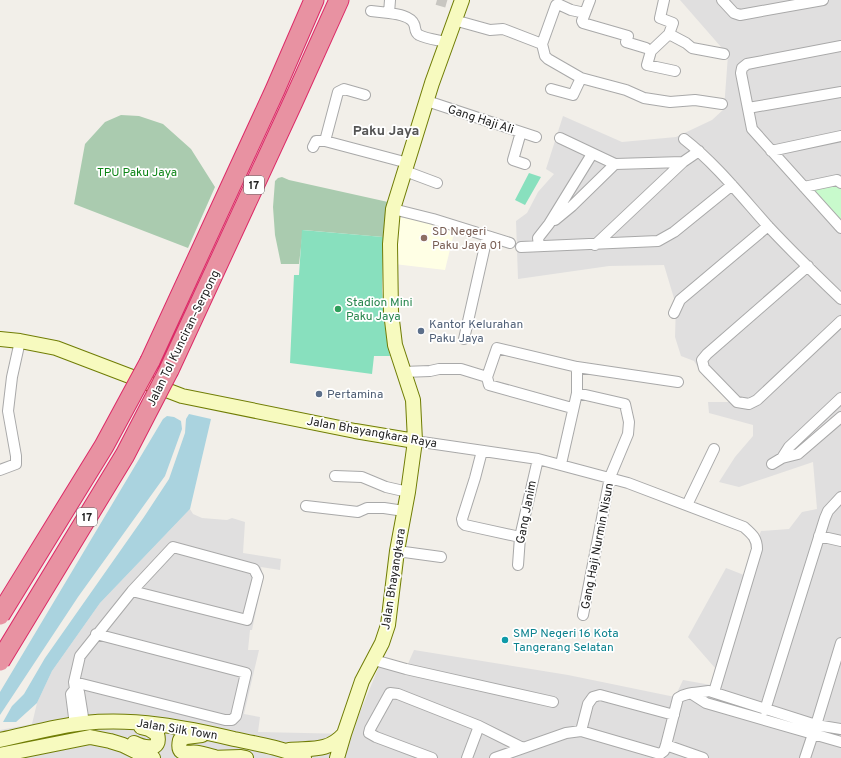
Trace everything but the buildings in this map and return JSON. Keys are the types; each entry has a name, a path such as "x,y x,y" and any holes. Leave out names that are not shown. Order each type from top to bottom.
{"highway":[{"name":"Jalan Tol Kunciran–Serpong","path":"0,615 104,446 150,361 275,90 314,0"},
{"name":"Jalan Tol Kunciran–Serpong","path":"0,661 125,455 169,370 290,109 338,0"}],"street":[{"path":"389,13 390,0"},
{"path":"590,0 582,21 584,24 628,36 626,42 646,48"},
{"path":"722,0 732,12 740,15 823,0"},
{"path":"661,1 660,18 673,23 669,34 651,51 647,65 675,71"},
{"name":"Jalan Bhayangkara","path":"337,758 362,681 382,643 388,625 397,551 408,492 415,441 413,400 395,345 390,310 390,244 393,209 454,20 457,4"},
{"path":"585,13 571,10 558,4 556,5 542,44 545,56 548,59 581,78 626,90 644,98 670,102 695,100 722,104"},
{"path":"371,12 400,15 410,20 414,24 414,30 418,35 446,42"},
{"path":"454,20 490,30 503,29 542,44"},
{"path":"669,34 692,48 724,54"},
{"path":"841,46 747,64 742,68 741,73 752,129 841,228"},
{"path":"551,89 573,95 581,78"},
{"path":"325,141 339,91 344,89 365,95"},
{"path":"748,108 841,92"},
{"name":"Gang Haji Ali","path":"427,101 536,137"},
{"path":"521,132 513,160 525,164"},
{"path":"771,151 841,136"},
{"path":"560,138 615,164 682,162"},
{"path":"684,139 699,151 732,185 768,226 841,299"},
{"path":"313,148 316,141 325,141 407,167 437,183"},
{"path":"595,244 682,162 699,151"},
{"path":"539,246 538,238 549,224 592,154"},
{"path":"549,224 572,206 615,164"},
{"path":"804,187 837,180 841,183"},
{"path":"522,247 658,241 674,232 732,185"},
{"path":"393,209 467,229 487,237 510,243"},
{"path":"674,313 680,300 768,226"},
{"path":"464,339 487,237"},
{"path":"808,266 707,354 702,360 704,368 737,402 749,404 757,400 841,321"},
{"name":"Jalan Bhayangkara Raya","path":"0,339 56,348 182,396 355,431 538,459 561,464 610,477 744,527 754,535 757,541 757,549 714,692"},
{"path":"0,470 16,464 8,411 12,377 20,341"},
{"path":"572,408 489,385 487,376 497,348 577,367 678,382"},
{"path":"561,464 572,408 577,393 577,367"},
{"path":"403,372 461,369 487,376"},
{"name":"Gang Haji Nurmin Nisun","path":"577,393 625,404 629,422 628,434 610,477 584,615"},
{"path":"782,458 789,446 841,398"},
{"path":"772,464 782,458 798,454 841,418"},
{"path":"687,505 714,449"},
{"path":"482,451 462,519 463,523 465,525 520,537"},
{"name":"Gang Janim","path":"518,565 520,537 538,459"},
{"path":"335,476 362,476 386,487 408,492"},
{"path":"765,710 819,536 828,511 841,498"},
{"path":"306,506 358,512 367,508 384,508 404,511"},
{"path":"819,536 841,541"},
{"path":"80,724 70,694 75,686 80,656 96,634 132,591 173,548 254,569 258,577 247,620 132,591"},
{"path":"397,551 441,557"},
{"path":"75,686 225,720 232,720 236,716 246,673 96,634"},
{"path":"805,758 841,643"},
{"path":"374,660 406,669 553,702"},
{"path":"494,758 566,733 581,731 660,754 664,751 666,745 678,698 686,694 709,691 815,729 841,742"},
{"path":"432,758 376,737 370,733 370,730 390,693 398,694 479,726 523,748"},
{"path":"581,731 588,704 593,697 600,694 674,715"},
{"path":"692,694 706,703 815,729 841,730"},
{"path":"110,741 128,740 145,748 152,747 157,744 159,739 157,734 149,729 121,722"},
{"name":"Jalan Silk Town","path":"0,740 80,724 121,722 150,723 180,727 285,750 304,758"},
{"path":"466,758 479,726"},
{"name":"Jalan Silk Town","path":"211,734 186,737 180,740 180,749 186,754 197,752 213,758 246,758"},
{"path":"285,750 330,746 344,734"},
{"path":"0,755 90,737 110,741 152,758"},
{"path":"666,745 703,758"}],"shaded area":[{"path":"680,0 841,0 841,758 0,758 0,730 32,724 37,703 52,671 100,603 190,509 193,514 202,518 227,520 232,518 245,522 243,553 281,559 280,570 261,567 263,578 252,630 250,630 248,650 259,650 244,714 260,717 258,732 351,734 380,664 404,673 414,650 568,675 675,697 683,680 711,685 715,668 688,637 726,568 744,575 761,531 789,529 802,512 817,509 813,462 739,487 719,482 735,457 753,436 753,425 709,413 708,402 729,402 717,386 704,377 694,361 681,356 675,337 676,305 664,265 609,266 518,279 516,221 527,213 538,192 554,174 546,169 563,116 622,142 676,137 712,120 724,109 728,55"},
{"name":"SD Negeri Paku Jaya 01","path":"396,217 434,222 455,229 445,270 394,264"}],"green space":[{"name":"TPU Paku Jaya","path":"121,115 139,116 163,124 191,149 215,187 188,248 74,204 85,144 105,122"},
{"path":"529,173 541,177 525,205 515,200"},
{"path":"282,177 289,180 388,202 383,237 303,230 299,264 281,264 275,235 273,207 275,181"},
{"path":"837,184 841,188 841,223 814,193 814,189"},
{"name":"Stadion Mini Paku Jaya","path":"302,230 383,237 382,290 385,328 390,356 374,356 372,374 290,363 294,275 299,275"}],"water":[{"path":"189,414 211,419 190,509 100,603 52,671 37,703 16,722 3,722 12,706 24,694 45,658 169,479 185,433 186,419"},
{"path":"167,416 174,417 181,421 182,429 165,476 78,597 0,715 0,692 163,419"}],"tunnel":[{"path":"437,0 451,4"}],"place":[{"name":"SD Negeri Paku Jaya 01","path":"424,238"},
{"name":"Stadion Mini Paku Jaya","path":"338,309"},
{"name":"Kantor Kelurahan Paku Jaya","path":"421,331"},
{"name":"Pertamina","path":"319,394"},
{"name":"SMP Negeri 16 Kota Tangerang Selatan","path":"505,640"}],"district":[{"name":"Paku Jaya","path":"386,130"}]}
